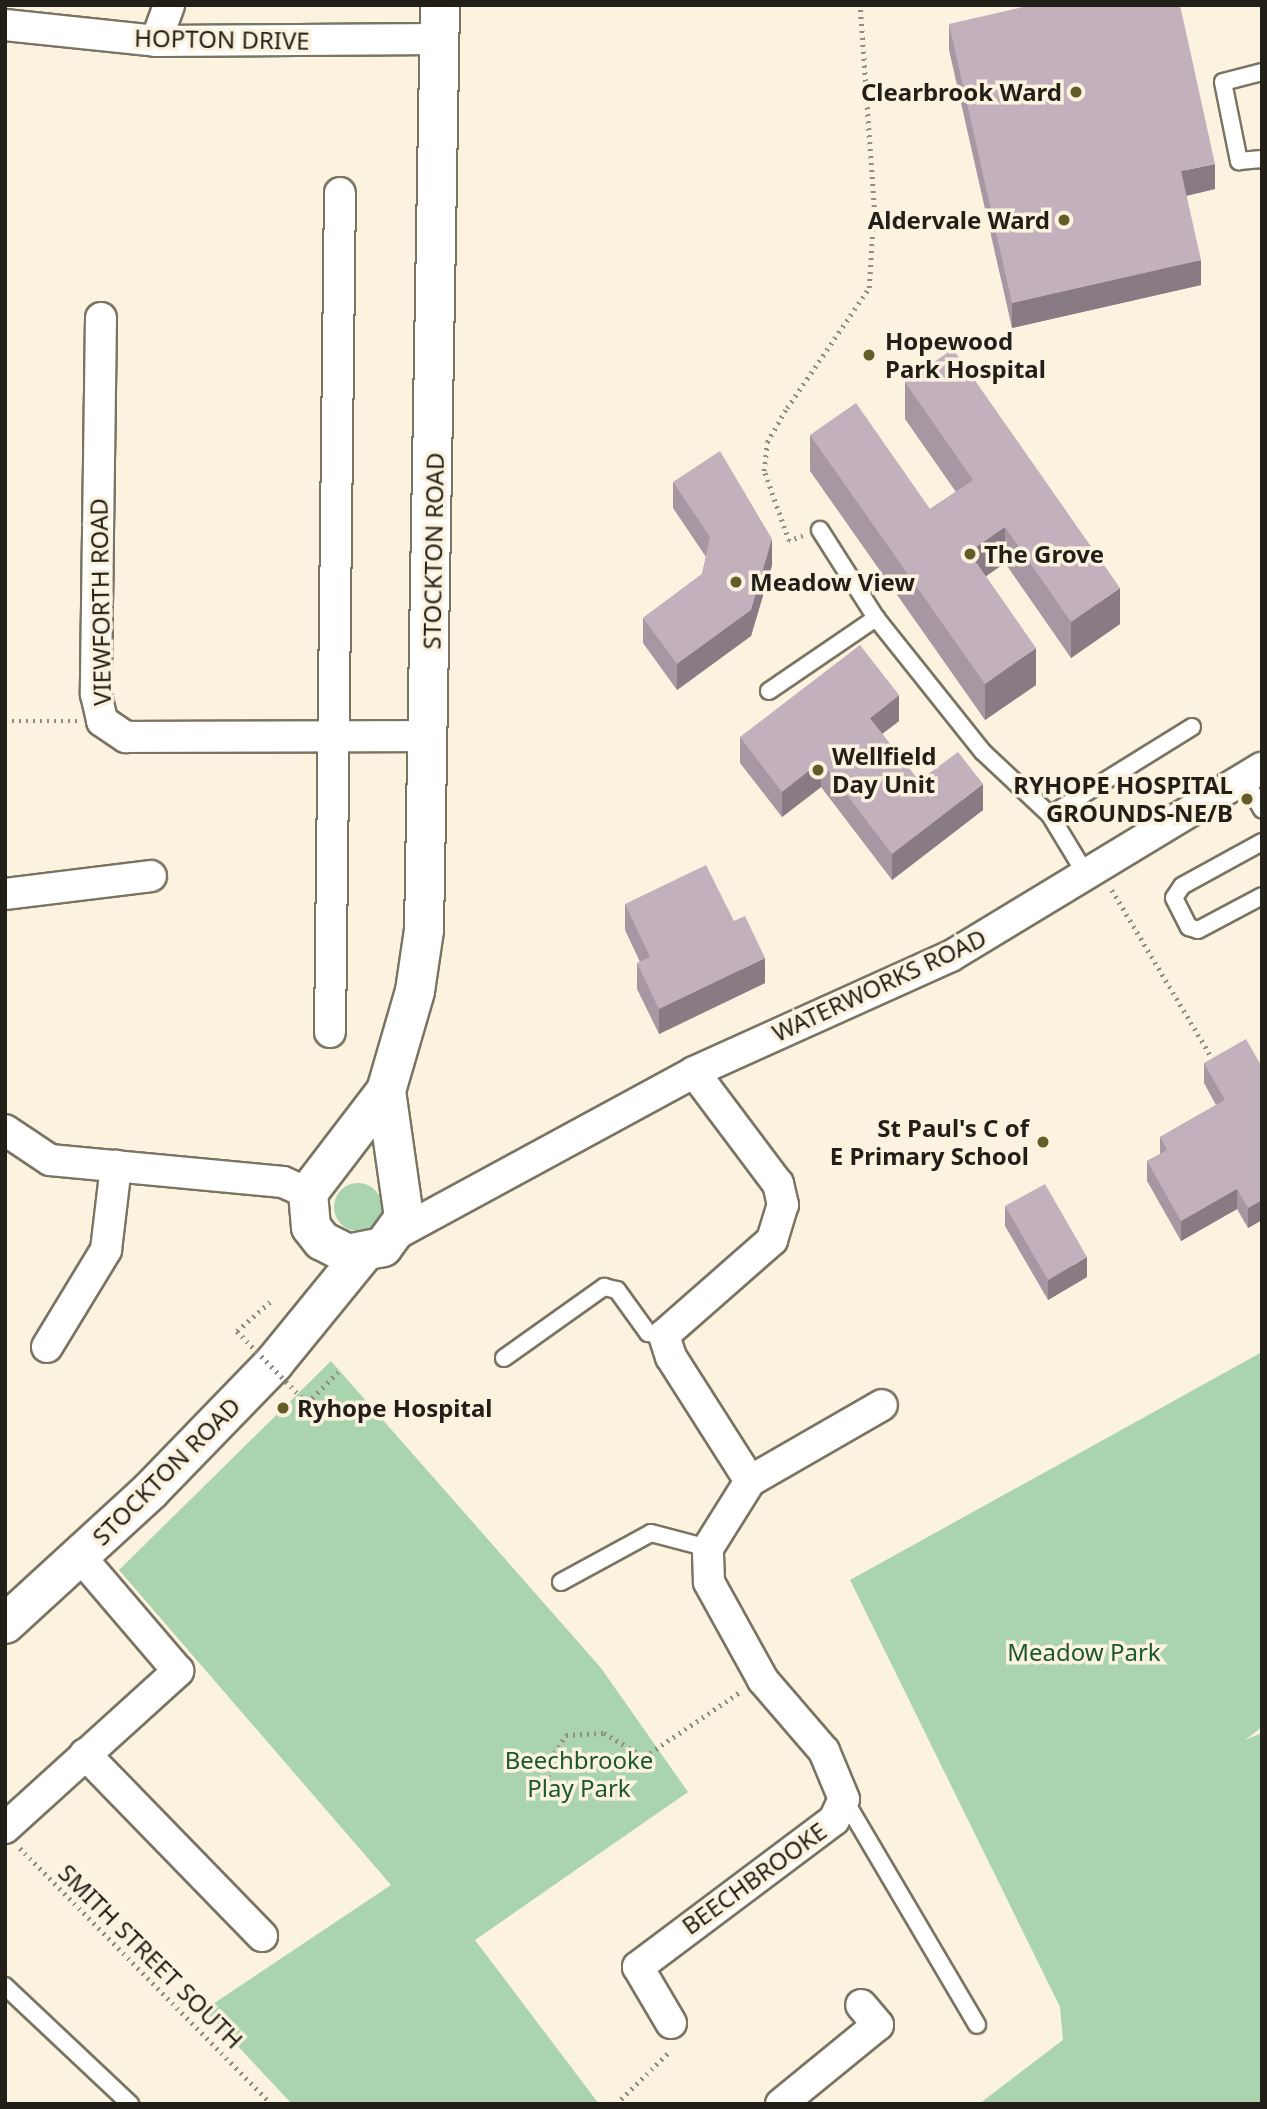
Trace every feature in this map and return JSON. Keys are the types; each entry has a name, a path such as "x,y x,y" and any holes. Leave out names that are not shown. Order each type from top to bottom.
{"main road":[{"name":"STOCKTON ROAD","path":"318,1178 386,1091 415,991 424,930 430,736 440,22"},
{"name":"STOCKTON ROAD","path":"5,1624 151,1490 320,1311 363,1254 398,1233 404,1218 386,1091"},
{"path":"320,1311 322,1241 306,1210 318,1178 364,1156 399,1180"},
{"path":"322,1241 363,1254"}],"street":[{"path":"156,41 169,5"},
{"name":"HOPTON DRIVE","path":"5,25 156,41 440,22"},
{"path":"330,1032 331,737 340,193"},
{"name":"VIEWFORTH ROAD","path":"102,318 96,694 102,721 126,737 430,736"},
{"name":"WATERWORKS ROAD","path":"398,1233 487,1188 694,1072 951,956 1253,774"},
{"path":"5,894 151,876"},
{"path":"694,1072 778,1184 783,1205 772,1240 664,1335 671,1357 750,1480"},
{"path":"5,1130 50,1160 283,1182 318,1178"},
{"path":"47,1347 106,1250 116,1166"},
{"name":"WATERWORKS ROAD","path":"399,1180 459,1196 487,1188"},
{"path":"708,1548 750,1480 882,1405"},
{"name":"BEECHBROOKE","path":"671,2023 638,1967 834,1820 844,1799 824,1751 763,1680 709,1582 708,1548"},
{"path":"10,1835 85,1754 178,1671 79,1555"},
{"path":"85,1754 262,1936"},
{"path":"781,2104 878,2025 861,2005"}],"lane":[{"path":"1262,72 1223,82 1239,161 1262,159"},
{"path":"820,530 876,618 983,752 1050,815 1093,872"},
{"path":"769,691 876,618"},
{"path":"1050,815 1192,727"},
{"path":"1253,774 1262,809"},
{"path":"1262,842 1182,886 1174,898 1189,927 1198,929 1262,896"},
{"path":"504,1358 604,1287 617,1290 648,1333 664,1335"},
{"path":"561,1582 652,1533 708,1548"},
{"path":"844,1799 977,2025"},
{"path":"5,1986 130,2104"}],"path":[{"path":"820,530 789,541 764,471 767,442 780,419 869,288 874,207 860,5"},
{"path":"5,721 102,721"},
{"path":"1093,872 1221,1073"},
{"path":"272,1300 237,1331 307,1403 342,1368"},
{"path":"550,1791 547,1765 566,1735 604,1733 634,1756 653,1755 704,1713 763,1680"},
{"name":"SMITH STREET SOUTH","path":"10,1835 272,2104"},
{"path":"616,2104 667,2059 675,2039 671,2023"}],"green space":[{"path":"358,1183 375,1190 382,1207 375,1224 358,1231 341,1224 334,1207 341,1190"},
{"name":"Meadow Park","path":"1262,1352 1262,1727 1245,1740 1262,1733 1262,2104 979,2104 1063,2040 1060,2007 850,1580"},
{"name":"Beechbrooke Play Park","path":"331,1361 601,1668 688,1792 475,1940 599,2104 292,2104 204,2010 391,1885 119,1570"}],"building":[{"path":"1032,5 1180,5 1215,164 1181,171 1201,260 1012,303 949,24"},
{"name":"The Grove","path":"953,349 1120,588 1071,622 1005,527 969,552 1036,648 985,684 810,435 856,403 930,509 973,480 905,382"},
{"name":"Meadow View","path":"720,451 772,539 751,610 677,664 643,618 702,574 710,537 673,482"},
{"name":"Wellfield Day Unit","path":"860,645 899,695 870,718 919,781 958,752 983,784 892,854 821,761 782,792 740,737"},
{"path":"706,865 734,921 745,916 765,958 659,1009 637,963 650,957 625,904"},
{"path":"1246,1039 1262,1067 1262,1200 1248,1208 1237,1189 1181,1221 1147,1161 1167,1150 1160,1137 1225,1100 1204,1063"},
{"path":"1045,1184 1087,1257 1048,1280 1005,1206"}],"place":[{"name":"Clearbrook Ward","path":"1076,92"},
{"name":"Aldervale Ward","path":"1064,220"},
{"name":"Hopewood Park Hospital","path":"869,355"},
{"name":"The Grove","path":"970,554"},
{"name":"Meadow View","path":"736,582"},
{"name":"Wellfield Day Unit","path":"818,770"},
{"name":"RYHOPE HOSPITAL GROUNDS-NE/B","path":"1247,799"},
{"name":"St Paul's C of E Primary School","path":"1043,1142"},
{"name":"Ryhope Hospital","path":"283,1408"}]}
